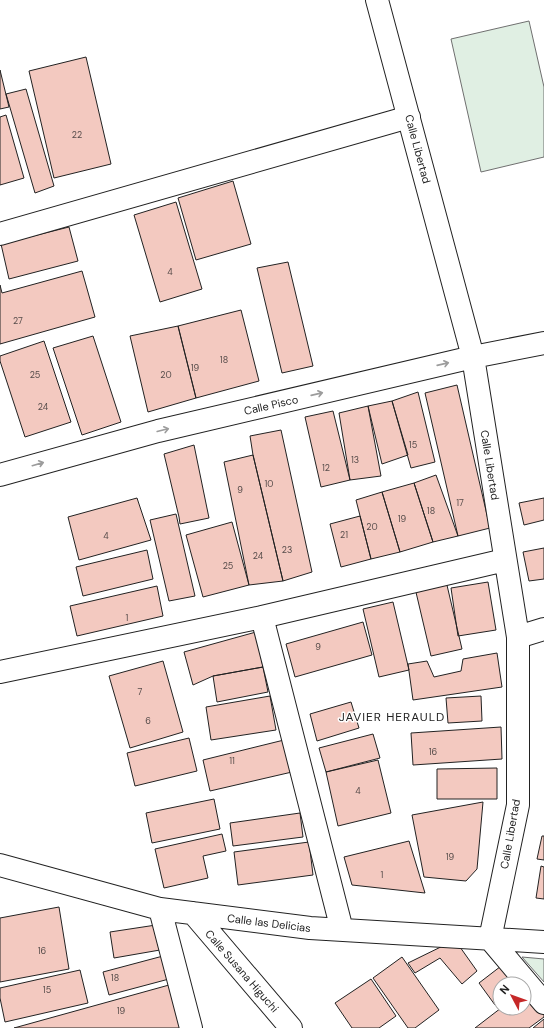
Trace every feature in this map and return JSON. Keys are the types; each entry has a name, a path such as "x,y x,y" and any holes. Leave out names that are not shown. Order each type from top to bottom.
{"street":[{"name":"Calle Libertad","path":"377,0 472,357 518,637 518,805 490,939"},
{"path":"0,234 409,117"},
{"name":"Calle Pisco","path":"0,475 158,431 472,357 544,343"},
{"path":"0,672 262,617 505,560"},
{"path":"262,617 342,930"},
{"path":"518,637 544,629"},
{"name":"Calle las Delicias","path":"0,865 160,909 310,928 544,942"},
{"path":"160,909 191,1028"},
{"name":"Calle Susana Higuchi","path":"193,913 291,1028"},
{"path":"490,939 544,1003"}],"green space":[{"path":"529,21 544,87 544,157 481,172 451,39"},
{"path":"522,957 544,959 544,982"}],"building":[{"path":"86,57 111,164 54,178 29,71"},
{"path":"0,70 9,107 0,109"},
{"path":"26,89 54,186 35,193 6,94"},
{"path":"6,115 24,178 0,185 0,117"},
{"path":"233,181 251,244 196,260 178,198"},
{"path":"176,202 202,289 160,302 134,215"},
{"path":"69,227 78,261 9,279 1,244"},
{"path":"288,262 313,366 282,373 257,268"},
{"path":"82,271 95,317 0,344 0,285 2,293"},
{"path":"241,310 259,381 196,398 178,326"},
{"path":"178,326 196,398 148,412 130,336"},
{"path":"93,336 121,422 82,435 53,348"},
{"path":"44,341 71,422 25,437 0,361 0,356"},
{"path":"457,385 490,528 458,536 425,393"},
{"path":"418,392 435,462 411,468 392,401"},
{"path":"392,401 408,455 382,464 368,406"},
{"path":"368,406 381,476 350,480 339,413"},
{"path":"333,411 350,480 321,487 305,417"},
{"path":"281,430 312,572 283,581 253,455 250,436"},
{"path":"194,445 209,518 180,524 164,454"},
{"path":"253,455 283,581 249,585 224,462"},
{"path":"436,475 458,536 433,542 414,483"},
{"path":"414,483 433,542 400,552 382,492"},
{"path":"382,492 400,552 371,559 356,500"},
{"path":"137,498 151,540 79,560 68,517"},
{"path":"544,498 544,520 524,525 519,503"},
{"path":"176,514 195,596 169,601 150,520"},
{"path":"360,516 371,559 341,567 330,524"},
{"path":"232,522 249,585 203,597 186,535"},
{"path":"544,548 544,579 529,581 523,552"},
{"path":"147,550 153,579 83,596 76,567"},
{"path":"446,581 462,649 431,656 415,588"},
{"path":"488,582 496,630 458,636 451,588"},
{"path":"157,586 163,616 77,636 70,606"},
{"path":"393,602 409,670 379,677 363,609"},
{"path":"363,622 372,655 295,677 286,644"},
{"path":"256,632 263,667 213,676 193,685 184,652"},
{"path":"497,653 502,687 413,700 408,664 427,661 434,677 461,671 463,659"},
{"path":"163,661 183,732 130,748 109,676"},
{"path":"263,667 268,692 217,702 213,676"},
{"path":"270,696 276,730 211,740 206,707"},
{"path":"481,696 482,721 448,723 446,698"},
{"path":"351,702 359,728 317,741 310,714"},
{"path":"501,727 502,759 413,765 411,733"},
{"path":"373,734 380,758 326,772 319,748"},
{"path":"189,738 197,771 135,786 127,753"},
{"path":"284,740 292,772 210,791 203,760"},
{"path":"378,760 391,813 338,826 326,772"},
{"path":"497,768 497,799 437,799 437,769"},
{"path":"214,799 220,829 152,843 146,813"},
{"path":"483,802 477,869 466,881 424,877 412,815"},
{"path":"300,813 303,837 233,846 230,823"},
{"path":"222,834 226,851 203,856 208,878 164,888 155,849"},
{"path":"542,836 544,836 544,860 537,859"},
{"path":"409,841 425,893 352,885 344,857"},
{"path":"309,842 313,875 238,885 234,852"},
{"path":"541,866 544,867 544,899 536,898"},
{"path":"59,907 69,969 0,982 0,918"},
{"path":"156,925 160,950 114,958 110,932"},
{"path":"455,940 477,971 462,984 440,958 415,973 408,963"},
{"path":"163,956 169,979 109,995 103,972"},
{"path":"402,957 439,1010 415,1028 408,1028 373,978"},
{"path":"505,963 515,976 492,976 492,1001 479,983"},
{"path":"80,970 88,1003 5,1022 0,998 0,988"},
{"path":"371,979 396,1016 379,1028 352,1028 335,1003"},
{"path":"169,985 181,1028 14,1028"},
{"path":"532,998 544,1010 544,1017 529,1028 475,1028 492,1015 532,1016"},
{"path":"544,1019 544,1028 533,1028"}],"district":[{"name":"JAVIER HERAULD","path":"392,717"}]}
